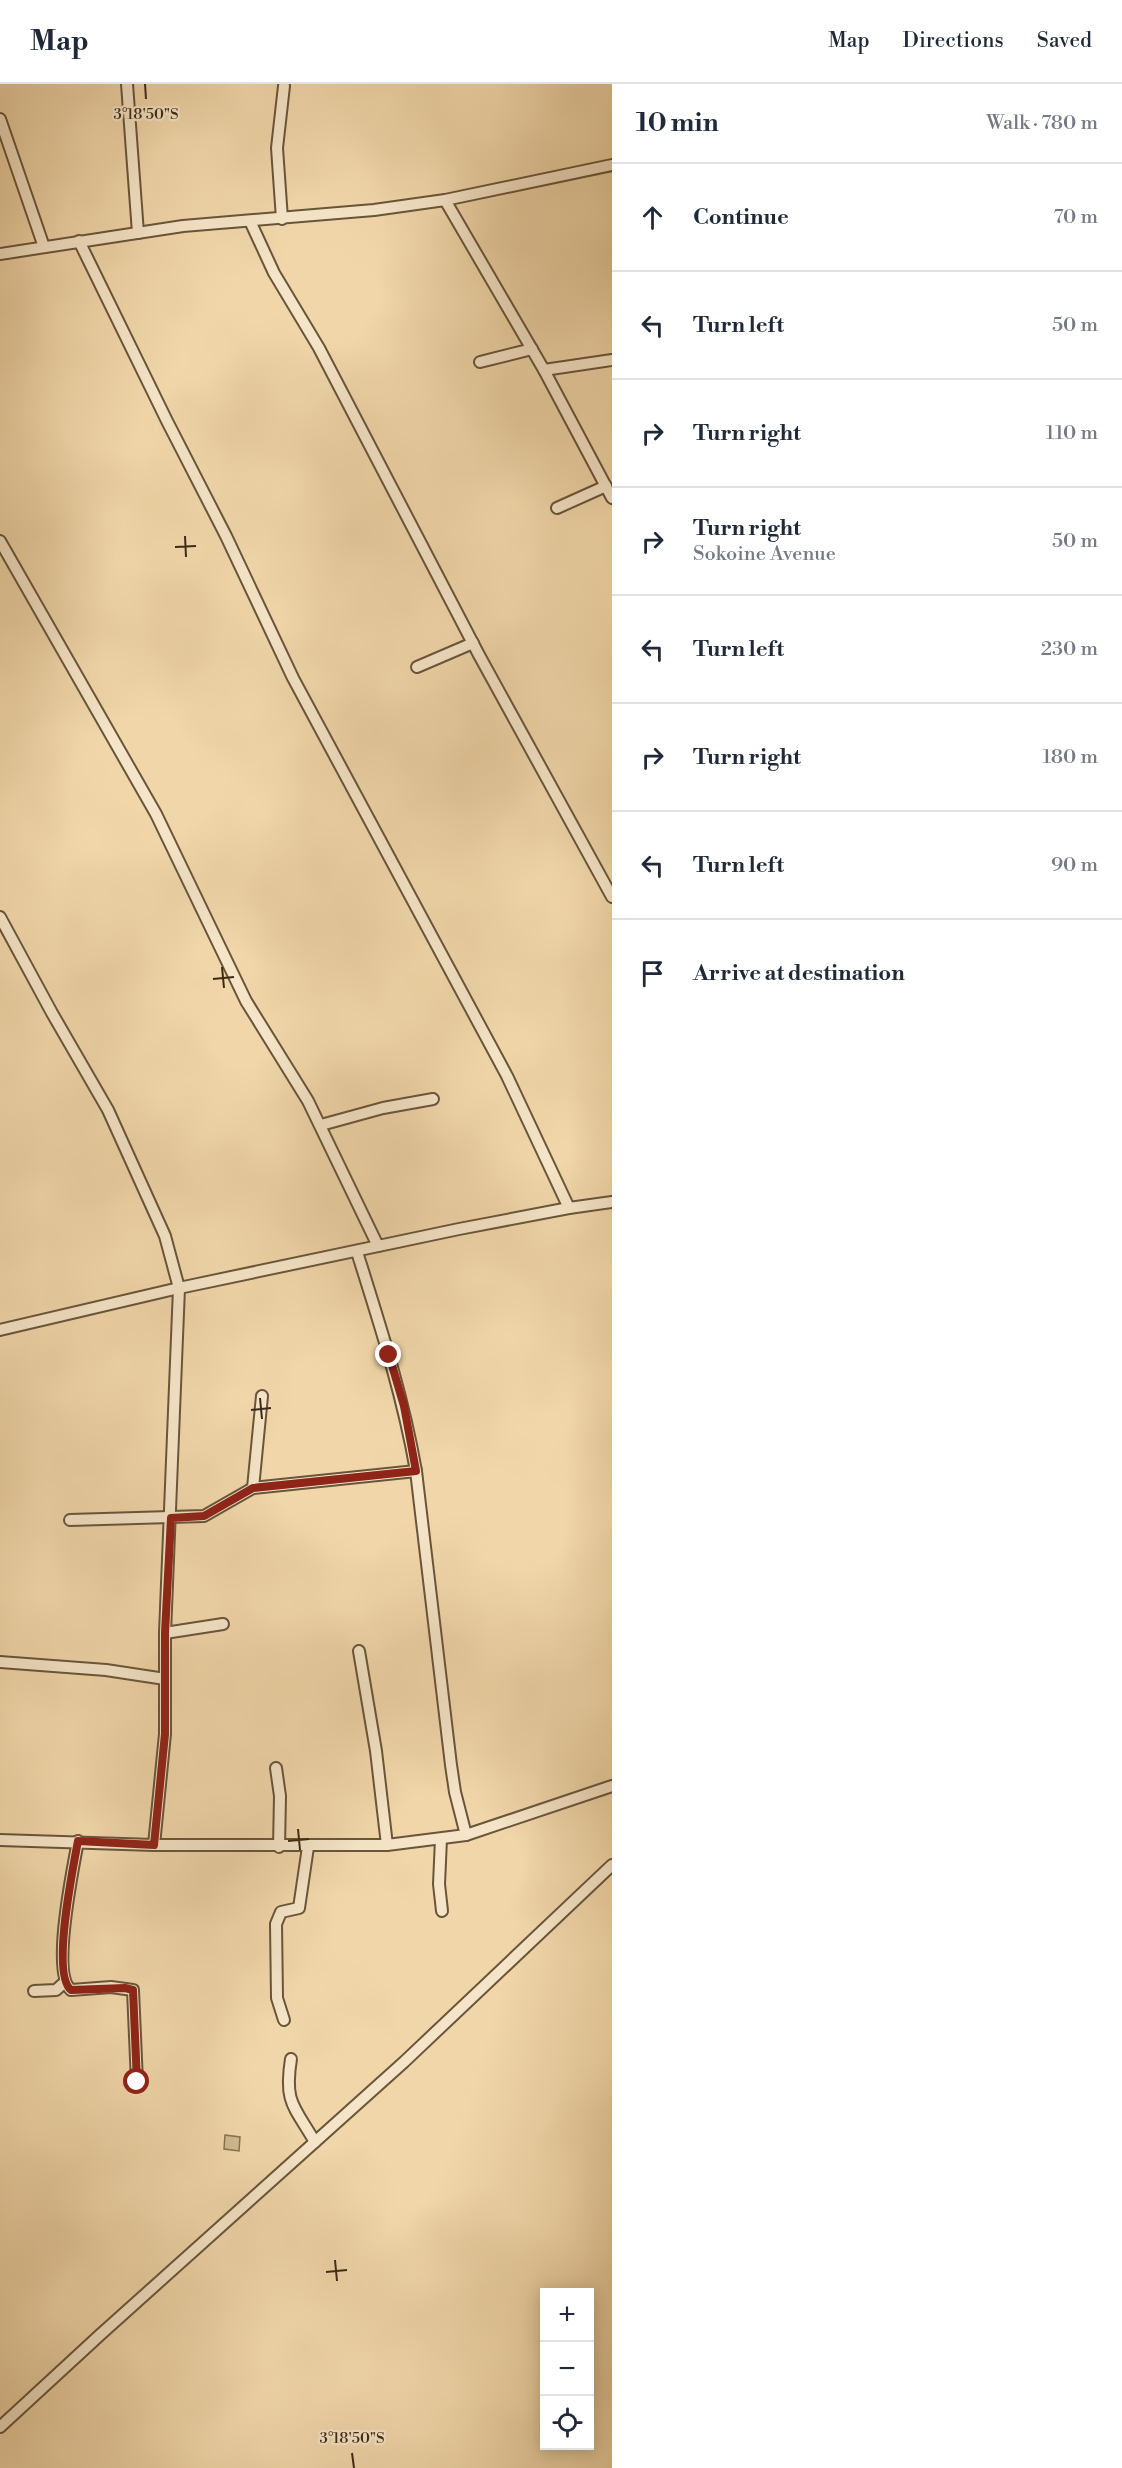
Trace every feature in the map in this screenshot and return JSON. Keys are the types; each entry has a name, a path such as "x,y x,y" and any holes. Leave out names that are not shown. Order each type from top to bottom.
{"street":[{"path":"128,84 138,233"},
{"path":"282,219 277,148 284,86"},
{"path":"0,119 44,247"},
{"path":"0,254 183,226 282,219 445,200 612,165"},
{"path":"445,200 544,370 612,498"},
{"path":"250,221 274,273 324,358 473,643 612,897"},
{"path":"79,241 226,536 292,678 507,1076 569,1208"},
{"path":"480,362 532,349"},
{"path":"544,370 612,360"},
{"path":"557,508 606,486"},
{"path":"0,541 156,814 246,1001 321,1125 378,1246"},
{"path":"417,667 473,643"},
{"path":"0,917 51,1013 108,1110 165,1236 179,1288 165,1633 165,1734 154,1845"},
{"path":"321,1125 382,1108 433,1099"},
{"path":"0,1330 179,1288 378,1246 569,1208 612,1202"},
{"path":"357,1252 404,1406 416,1471 451,1765 466,1835"},
{"path":"253,1488 262,1396"},
{"path":"70,1521 204,1516 253,1488 416,1471"},
{"path":"165,1633 223,1624"},
{"path":"359,1651 376,1751 387,1845"},
{"path":"0,1662 106,1671 165,1679"},
{"path":"276,1768 280,1796 279,1846"},
{"path":"0,1840 308,1847 387,1845 466,1835 612,1786"},
{"path":"441,1839 439,1884 442,1911"},
{"path":"78,1841 64,1925 64,1982 71,1990 111,1987 133,1990 137,2082"},
{"path":"284,2020 277,1998 276,1924 281,1912 299,1908 308,1847"},
{"path":"0,2427 404,2062 612,1865"},
{"path":"34,1991 56,1990 64,1982"},
{"path":"291,2059 287,2082 289,2100 315,2142"}],"shaded area":[{"path":"225,2135 240,2137 239,2151 224,2149"}],"route":[{"path":"137,2082 133,1990 111,1987 71,1990 68,1988 63,1977 64,1925 78,1841 154,1845 165,1734 165,1633 171,1518 204,1516 220,1509 253,1488 416,1471 404,1406 389,1355"}]}
